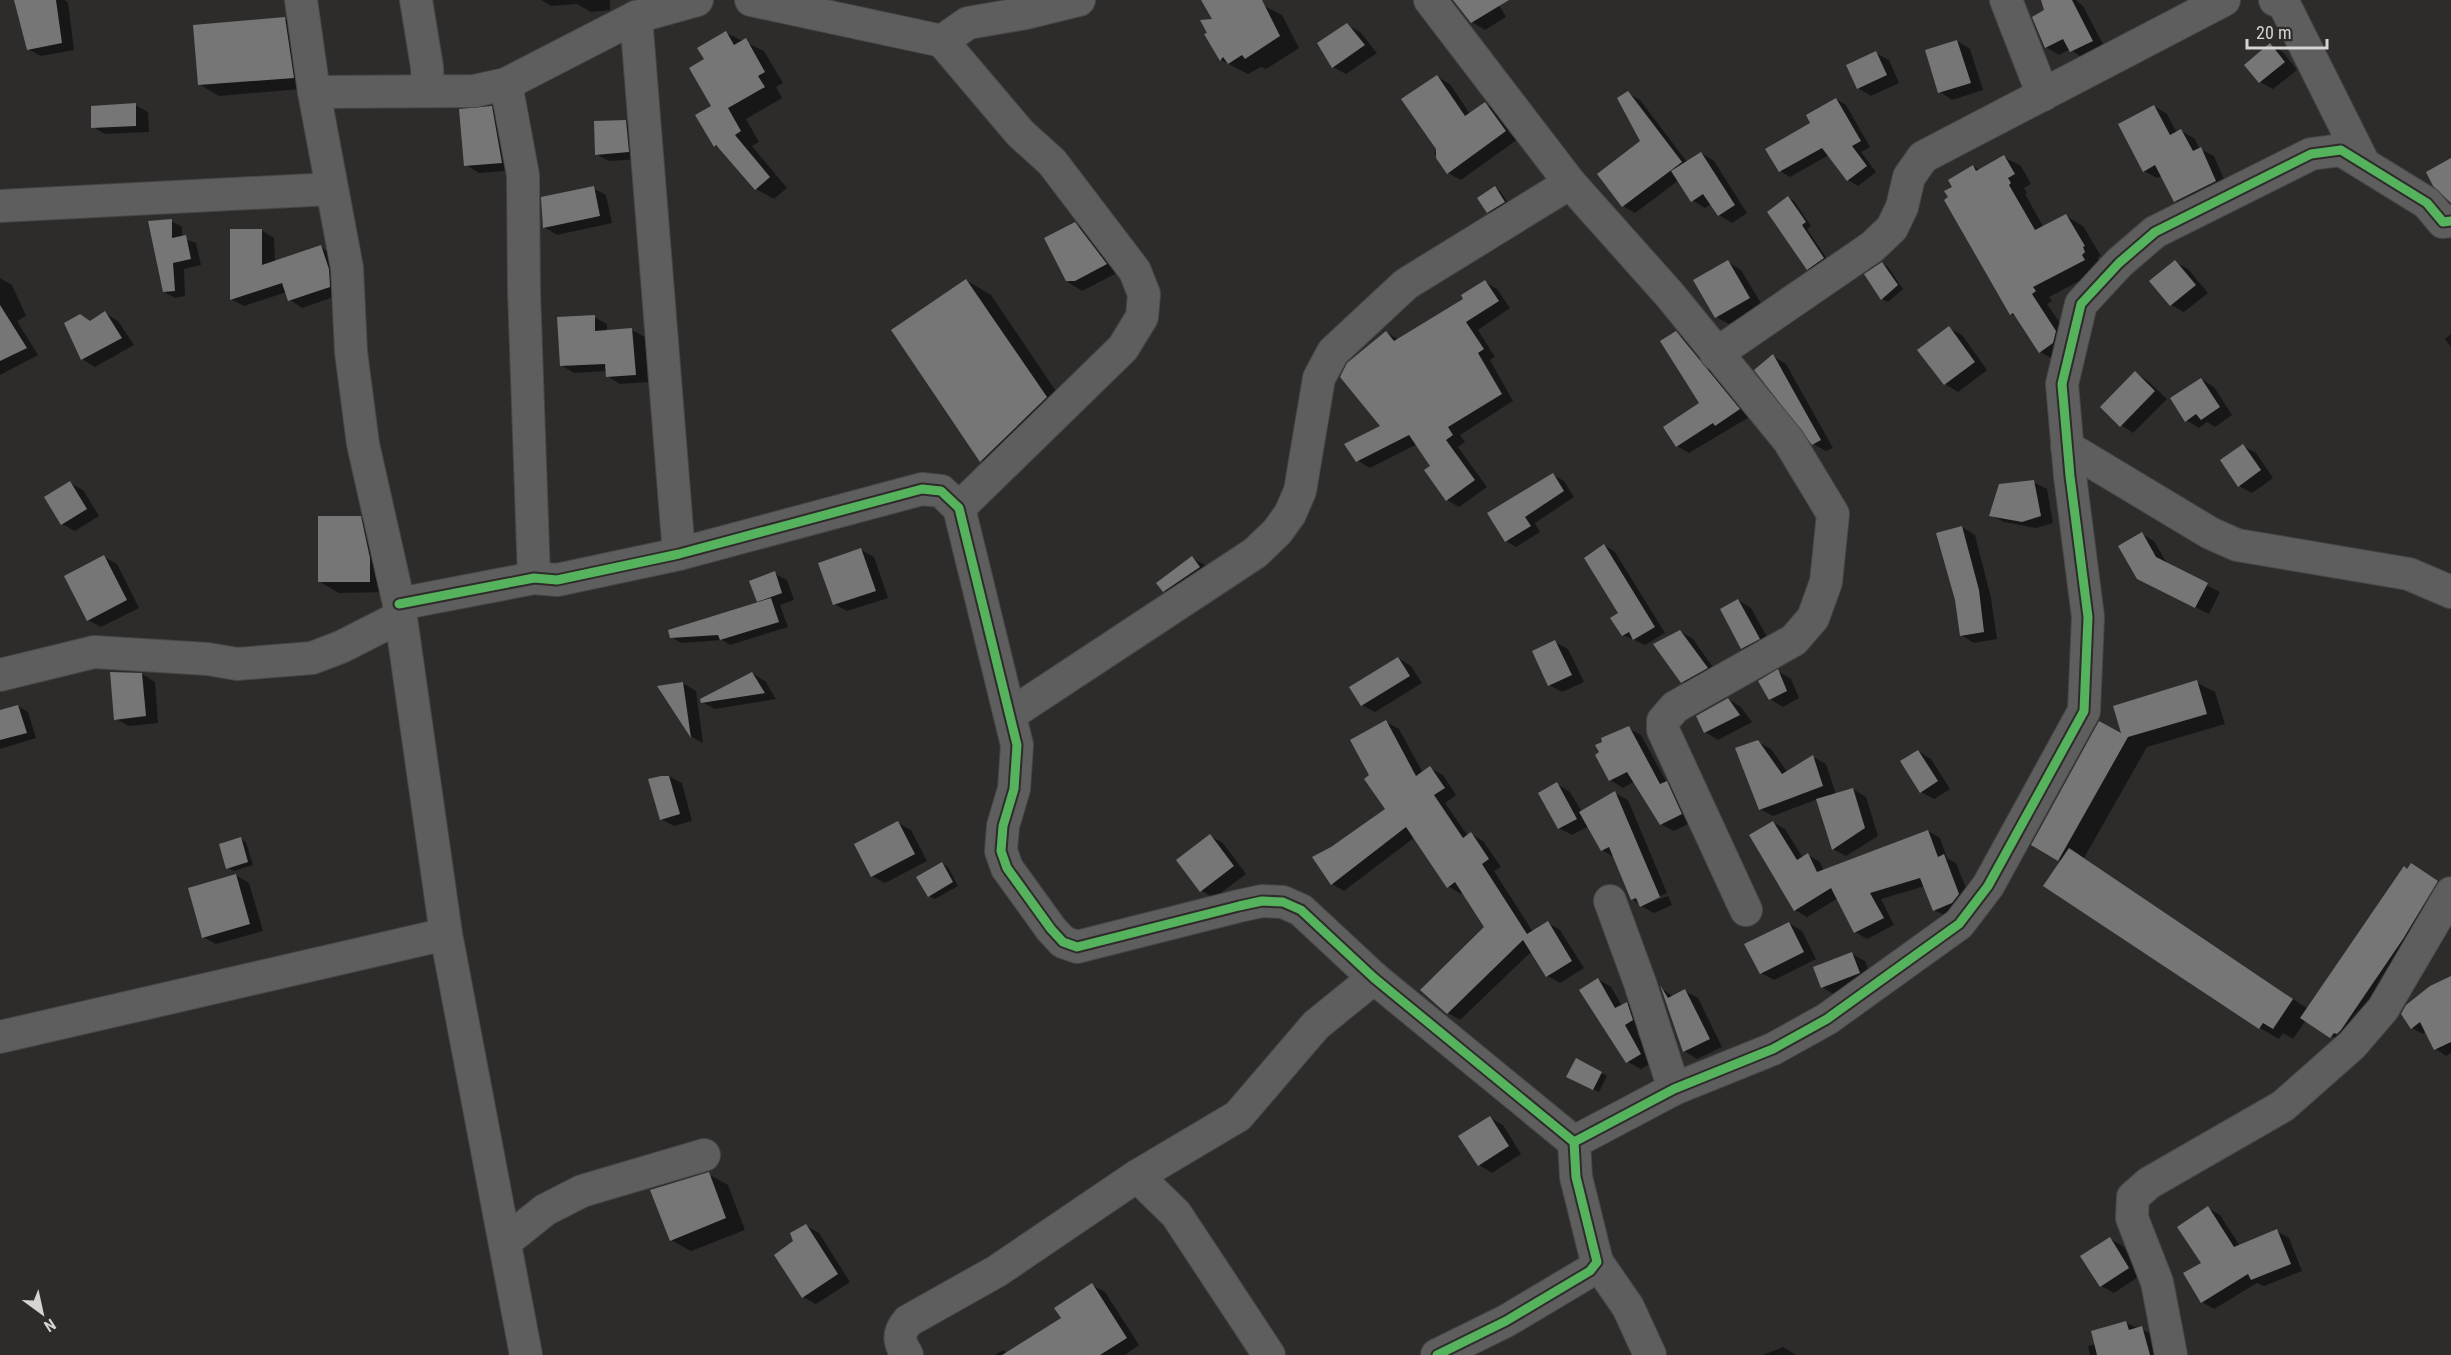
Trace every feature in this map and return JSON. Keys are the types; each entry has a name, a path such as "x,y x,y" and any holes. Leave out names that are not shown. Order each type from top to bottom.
{"street":[{"path":"301,0 314,92 347,268 351,352 363,444 399,611 447,934 526,1355"},
{"path":"416,0 427,68 428,91"},
{"path":"314,92 474,90 506,84 636,17 697,0"},
{"path":"751,0 942,41 1020,133 1052,162 1118,245 1135,271 1144,294 1142,317 1123,348 959,508"},
{"path":"942,41 968,23 1026,13 1079,0"},
{"path":"1430,0 1570,183 1669,294 1789,441 1833,514 1826,582 1813,618 1794,640 1675,707 1663,720 1663,730 1746,909"},
{"path":"2006,0 2043,95"},
{"path":"1716,354 1872,247 1892,228 1902,207 1909,177 1923,157 2224,0"},
{"path":"2275,0 2284,4 2363,162"},
{"path":"636,17 679,554"},
{"path":"506,84 523,175 524,303 534,578"},
{"path":"1574,1142 1674,1089 1773,1049 1827,1019 1959,924 1988,886 2084,711 2088,617 2067,447 2062,384 2081,304 2119,263 2155,232 2312,154 2341,150 2427,203 2443,222 2451,221"},
{"path":"1011,714 1255,553 1283,523 1300,492 1319,378 1333,352 1406,284 1570,183"},
{"path":"0,206 331,189"},
{"path":"2067,447 2210,533 2237,545 2409,574 2451,592"},
{"path":"0,675 94,652 208,659 237,664 312,658 341,647 399,611 534,578 557,580 679,554 922,489 941,491 959,508 1017,745 1014,789 1003,826 1001,851 1007,868 1063,942 1077,947 1262,901 1283,902 1301,910 1374,978 1574,1142 1576,1177 1597,1262 1628,1307 1650,1355"},
{"path":"1610,902 1640,983 1674,1089"},
{"path":"2171,1355 2157,1282 2132,1218 2133,1197 2149,1183 2283,1106 2352,1045 2383,1009 2449,909"},
{"path":"0,1037 447,934"},
{"path":"907,1355 899,1338 901,1330 908,1321 998,1271 1137,1176 1238,1116 1316,1025 1374,978"},
{"path":"505,1242 545,1210 582,1191 705,1155"},
{"path":"1137,1176 1176,1214 1269,1355"},
{"path":"1437,1355 1506,1321 1590,1271 1597,1262"}],"building":[{"path":"14,0 56,0 62,43 27,50"},
{"path":"1201,0 1262,0 1280,36 1245,59 1242,55 1228,64 1223,57 1220,61 1204,34 1207,33 1200,20 1212,19"},
{"path":"1453,0 1509,0 1471,23"},
{"path":"2041,0 2072,0 2093,41 2070,52 2063,39 2045,48 2032,17 2044,10"},
{"path":"285,17 294,78 198,85 193,25"},
{"path":"1347,23 1365,45 1332,68 1317,43"},
{"path":"726,31 734,45 746,38 765,72 758,76 765,87 728,108 741,131 735,135 770,177 755,190 716,145 714,147 695,115 711,106 689,68 704,59 697,48"},
{"path":"1957,40 1971,83 1938,93 1925,50"},
{"path":"2270,43 2285,62 2259,83 2244,65"},
{"path":"1876,51 1887,75 1857,89 1846,65"},
{"path":"1437,75 1465,116 1485,102 1506,131 1447,174 1436,158 1436,149 1401,99"},
{"path":"1628,91 1682,162 1622,207 1597,174 1640,141 1617,98"},
{"path":"1836,98 1861,141 1852,146 1867,166 1847,181 1822,148 1779,172 1765,149 1810,123 1806,115"},
{"path":"136,103 136,126 91,128 91,106"},
{"path":"2154,105 2170,135 2181,129 2193,151 2201,147 2216,181 2174,202 2155,165 2143,172 2118,124"},
{"path":"492,106 502,163 464,166 459,109"},
{"path":"626,120 629,152 595,155 594,121"},
{"path":"1701,152 1735,205 1718,216 1703,194 1691,202 1671,171"},
{"path":"2004,155 2015,174 2008,178 2011,183 2009,185 2035,230 2066,214 2085,246 2083,247 2085,252 2082,255 2085,260 2033,287 2036,291 2032,294 2056,331 2053,343 2039,353 2013,313 2010,315 1944,200 1948,197 1944,191 1952,187 1948,180 1973,165 1976,171"},
{"path":"2451,158 2451,203 2433,186 2426,172"},
{"path":"594,186 600,216 543,228 541,197"},
{"path":"1495,186 1505,202 1487,213 1477,198"},
{"path":"1788,196 1806,222 1802,225 1824,258 1807,270 1767,212"},
{"path":"172,219 172,238 186,235 191,259 173,263 175,291 163,292 148,221"},
{"path":"1075,222 1107,264 1075,281 1066,281 1044,238"},
{"path":"230,229 262,229 262,265 321,245 329,269 330,287 288,301 282,283 230,300"},
{"path":"1728,260 1750,298 1715,318 1693,280"},
{"path":"2175,260 2196,285 2170,306 2149,281"},
{"path":"1882,262 1898,285 1881,300 1864,274"},
{"path":"966,279 1047,397 980,462 891,330"},
{"path":"1485,280 1499,301 1466,322 1484,349 1478,353 1502,394 1448,427 1453,435 1446,440 1475,480 1446,501 1424,470 1430,466 1409,435 1356,462 1344,444 1380,426 1340,377 1347,363 1386,331 1394,341 1463,299 1461,295"},
{"path":"0,305 27,348 0,361"},
{"path":"105,311 122,338 81,360 64,323 80,314 90,321"},
{"path":"595,315 595,331 632,328 636,375 606,377 605,364 560,366 557,317"},
{"path":"1949,326 1975,362 1944,385 1917,350"},
{"path":"1676,331 1740,409 1715,426 1713,423 1676,447 1663,427 1699,403 1660,341"},
{"path":"1773,354 1821,440 1812,445 1754,370"},
{"path":"2135,371 2155,391 2120,427 2100,407"},
{"path":"2201,378 2220,407 2201,420 2196,414 2185,422 2170,398"},
{"path":"2243,444 2261,470 2238,487 2220,460"},
{"path":"1553,473 1564,491 1525,517 1531,526 1505,542 1487,513"},
{"path":"2034,480 2041,516 2022,522 1989,516 1999,484"},
{"path":"70,481 87,509 61,525 44,497"},
{"path":"318,516 361,516 370,558 370,582 318,582"},
{"path":"1962,526 1979,590 1984,632 1960,636 1955,600 1936,533"},
{"path":"2142,532 2156,557 2208,583 2195,608 2137,579 2118,546"},
{"path":"1604,544 1655,627 1633,640 1629,632 1622,636 1610,618 1618,613 1584,558"},
{"path":"861,548 876,591 833,605 818,563"},
{"path":"104,555 127,600 87,621 64,576"},
{"path":"1192,556 1200,567 1163,592 1156,583"},
{"path":"775,571 782,593 757,602 749,581"},
{"path":"771,598 779,622 720,640 718,635 670,638 668,630"},
{"path":"1738,599 1760,639 1741,649 1720,609"},
{"path":"1680,630 1708,668 1681,683 1653,644"},
{"path":"1555,640 1572,675 1548,686 1532,651"},
{"path":"1398,657 1410,676 1361,706 1349,687"},
{"path":"1778,669 1787,691 1769,700 1758,681"},
{"path":"110,672 142,673 146,716 114,720"},
{"path":"752,672 765,693 701,703 700,699"},
{"path":"2197,680 2207,714 2128,737 2058,861 2031,845 2099,721 2121,733 2113,706"},
{"path":"683,682 691,738 657,686"},
{"path":"1728,698 1740,715 1704,733 1696,716"},
{"path":"18,705 27,733 0,740 0,710"},
{"path":"1386,720 1416,776 1430,766 1445,788 1434,795 1463,838 1471,832 1489,859 1482,864 1527,934 1548,921 1572,961 1546,977 1523,940 1447,1014 1420,990 1484,927 1455,882 1447,888 1406,827 1331,885 1312,857 1331,847 1385,809 1364,779 1369,775 1350,740"},
{"path":"1629,726 1660,784 1667,781 1682,814 1660,825 1627,772 1609,781 1595,755 1599,752 1595,745 1602,742 1601,738"},
{"path":"1758,740 1782,774 1813,755 1823,786 1759,810 1735,748"},
{"path":"1918,750 1938,781 1920,793 1900,761"},
{"path":"669,776 680,814 660,820 648,779"},
{"path":"1557,782 1577,819 1558,829 1538,793"},
{"path":"1853,788 1865,828 1832,850 1816,799"},
{"path":"1615,791 1660,897 1640,907 1636,898 1631,900 1609,847 1601,851 1579,812"},
{"path":"898,821 915,854 871,877 854,844"},
{"path":"1773,821 1797,860 1808,853 1817,872 1928,830 1938,857 1944,854 1959,894 1952,903 1933,911 1920,878 1870,893 1884,918 1854,933 1831,888 1794,911 1749,835"},
{"path":"1210,834 1234,866 1200,892 1176,860"},
{"path":"241,837 248,862 226,869 219,844"},
{"path":"2069,848 2293,999 2273,1029 2263,1023 2259,1029 2043,886"},
{"path":"942,862 953,882 928,897 916,877"},
{"path":"2411,863 2438,881 2403,939 2341,1030 2330,1038 2300,1018 2404,866 2407,869"},
{"path":"236,874 250,924 202,938 188,888"},
{"path":"1789,922 1804,952 1760,974 1744,944"},
{"path":"1852,952 1860,973 1821,988 1813,967"},
{"path":"2451,976 2451,1042 2434,1050 2420,1022 2411,1029 2401,1014 2406,1005 2430,986"},
{"path":"1598,978 1615,1008 1627,1002 1633,1020 1625,1025 1641,1054 1626,1063 1579,990"},
{"path":"1660,985 1668,998 1685,989 1710,1039 1683,1052"},
{"path":"1576,1058 1602,1072 1593,1090 1566,1077"},
{"path":"1490,1116 1509,1146 1478,1166 1458,1136"},
{"path":"709,1172 726,1218 670,1241 650,1190"},
{"path":"2208,1206 2234,1247 2277,1229 2291,1264 2251,1280 2248,1274 2201,1303 2183,1273 2201,1263 2177,1227"},
{"path":"806,1224 838,1274 802,1298 774,1255 793,1241 790,1233"},
{"path":"2110,1237 2129,1268 2100,1287 2080,1256"},
{"path":"1092,1283 1127,1338 1100,1355 1002,1355 1061,1318 1054,1308"},
{"path":"2126,1321 2129,1330 2142,1326 2150,1355 2097,1355 2091,1331"}],"cycle path":[{"path":"1437,1355 1506,1321 1590,1271 1597,1262 1576,1177 1574,1142 1674,1089 1773,1049 1827,1019 1959,924 1988,886 2084,711 2088,617 2070,476 2062,384 2081,304 2119,263 2155,232 2311,154 2341,150 2427,203 2443,222 2451,221"},
{"path":"399,604 534,578 557,580 679,554 922,489 941,491 959,508 1017,745 1014,789 1003,826 1001,851 1007,868 1063,942 1077,947 1239,906 1262,901 1283,902 1301,910 1374,978 1574,1142"}]}
